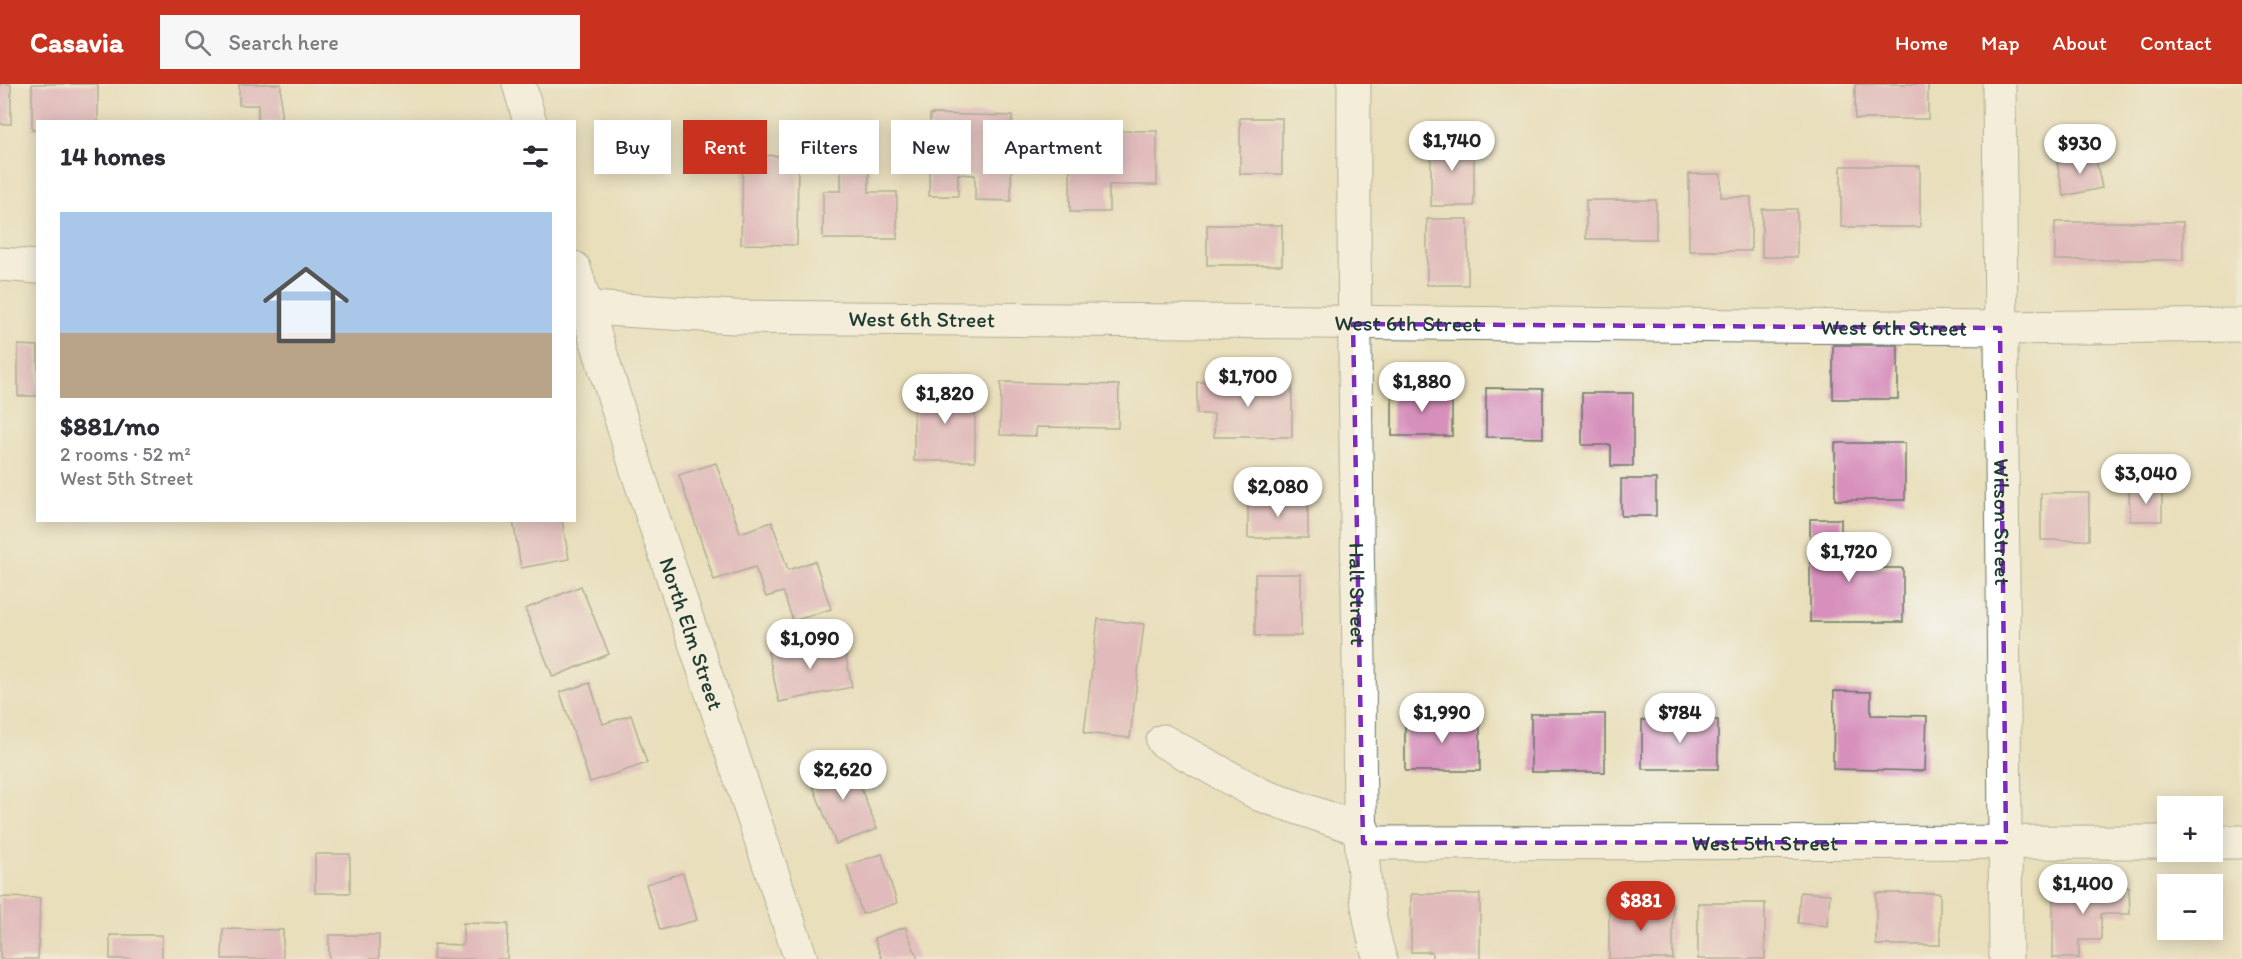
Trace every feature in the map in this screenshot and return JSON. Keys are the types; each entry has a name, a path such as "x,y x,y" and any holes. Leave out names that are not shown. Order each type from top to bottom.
{"street":[{"path":"519,84 529,120"},
{"name":"Hall Street","path":"1354,84 1353,324 1363,837 1371,930 1380,959"},
{"name":"Wilson Street","path":"1999,84 2006,959"},
{"path":"0,264 36,267"},
{"name":"North Elm Street","path":"576,279 581,307 801,959"},
{"name":"West 6th Street","path":"581,307 733,317 1353,324 2000,328 2242,325"},
{"name":"West 5th Street","path":"1163,741 1261,795 1363,837 2157,842"},
{"path":"2223,842 2242,842"}],"highlighted area":[{"path":"1353,324 2000,328 2006,842 1363,843"}],"building":[{"path":"0,84 11,84 11,124 0,124"},
{"path":"32,84 98,84 98,120 36,120 36,130 32,130"},
{"path":"239,84 281,84 281,120 258,120 258,105 239,105"},
{"path":"1855,84 1928,84 1928,119 1855,119"},
{"path":"930,114 1012,116 1012,120 983,120 983,174 1011,174 1011,201 975,200 975,175 958,174 971,174 971,120 930,120"},
{"path":"1240,118 1282,118 1282,174 1240,174"},
{"path":"1123,131 1157,131 1157,185 1109,185 1109,212 1070,212 1070,174 1123,174"},
{"path":"1431,137 1474,137 1474,206 1431,206"},
{"path":"767,155 779,156 779,174 798,174 797,245 741,244 743,174 767,174"},
{"path":"2095,155 2102,188 2064,196 2057,163"},
{"path":"1841,166 1920,166 1920,227 1841,227"},
{"path":"841,174 869,174 869,192 897,192 897,239 823,239 823,191 841,191"},
{"path":"929,174 958,174 958,196 929,196"},
{"path":"1689,174 1721,174 1721,197 1751,197 1751,251 1689,251"},
{"path":"1586,200 1656,200 1656,239 1586,239"},
{"path":"1762,209 1797,209 1797,257 1762,257"},
{"path":"1427,219 1468,219 1468,285 1427,285"},
{"path":"2055,222 2183,222 2183,260 2055,260"},
{"path":"1207,225 1282,225 1282,265 1207,265"},
{"path":"18,345 36,346 36,396 18,396"},
{"path":"1833,345 1898,345 1898,399 1833,399"},
{"path":"1001,382 1119,385 1118,428 1036,427 1036,436 1000,435"},
{"path":"1197,382 1292,382 1292,437 1214,437 1214,414 1197,414"},
{"path":"914,388 975,388 975,461 914,461"},
{"path":"1486,388 1543,389 1543,438 1486,437"},
{"path":"1392,390 1452,390 1452,436 1392,436"},
{"path":"1582,393 1633,393 1633,466 1611,466 1611,445 1582,445"},
{"path":"1835,443 1905,443 1905,500 1835,500"},
{"path":"716,463 740,533 772,522 788,570 815,561 831,609 793,621 783,592 766,597 755,567 714,580 679,475"},
{"path":"1621,479 1656,479 1656,516 1621,516"},
{"path":"2162,488 2162,521 2130,521 2129,489"},
{"path":"2041,493 2089,493 2089,540 2041,540"},
{"path":"1248,499 1308,499 1308,538 1248,538"},
{"path":"1810,519 1841,519 1841,568 1903,568 1903,622 1810,622"},
{"path":"513,522 562,522 569,559 521,568"},
{"path":"1255,574 1301,574 1301,636 1255,636"},
{"path":"581,586 609,654 553,677 525,609"},
{"path":"1098,619 1144,624 1130,738 1084,733"},
{"path":"842,638 852,687 779,702 768,652"},
{"path":"590,683 603,724 631,715 647,763 590,782 560,692"},
{"path":"1834,691 1871,692 1871,715 1927,716 1925,771 1833,769"},
{"path":"1531,714 1605,714 1605,772 1531,772"},
{"path":"1405,717 1480,717 1480,771 1405,771"},
{"path":"1642,720 1718,720 1718,769 1642,769"},
{"path":"849,758 877,829 836,844 808,774"},
{"path":"315,854 350,854 350,893 315,893"},
{"path":"882,854 897,903 862,914 847,865"},
{"path":"683,873 697,920 660,930 646,884"},
{"path":"2053,887 2129,887 2130,914 2101,914 2101,940 2079,940 2079,958 2053,958"},
{"path":"1800,892 1830,894 1827,926 1798,923"},
{"path":"1876,893 1940,893 1940,945 1876,945"},
{"path":"1411,894 1480,894 1480,959 1432,959 1432,952 1411,952"},
{"path":"0,897 40,898 38,959 0,959"},
{"path":"1698,903 1765,903 1765,959 1698,959"},
{"path":"1609,904 1673,904 1673,959 1609,959"},
{"path":"463,923 508,924 507,959 433,959 434,944 463,945"},
{"path":"905,927 918,959 882,959 874,938"},
{"path":"223,929 283,930 283,959 222,959"},
{"path":"110,935 162,935 162,959 110,959"},
{"path":"329,935 379,935 379,959 329,959"}]}
